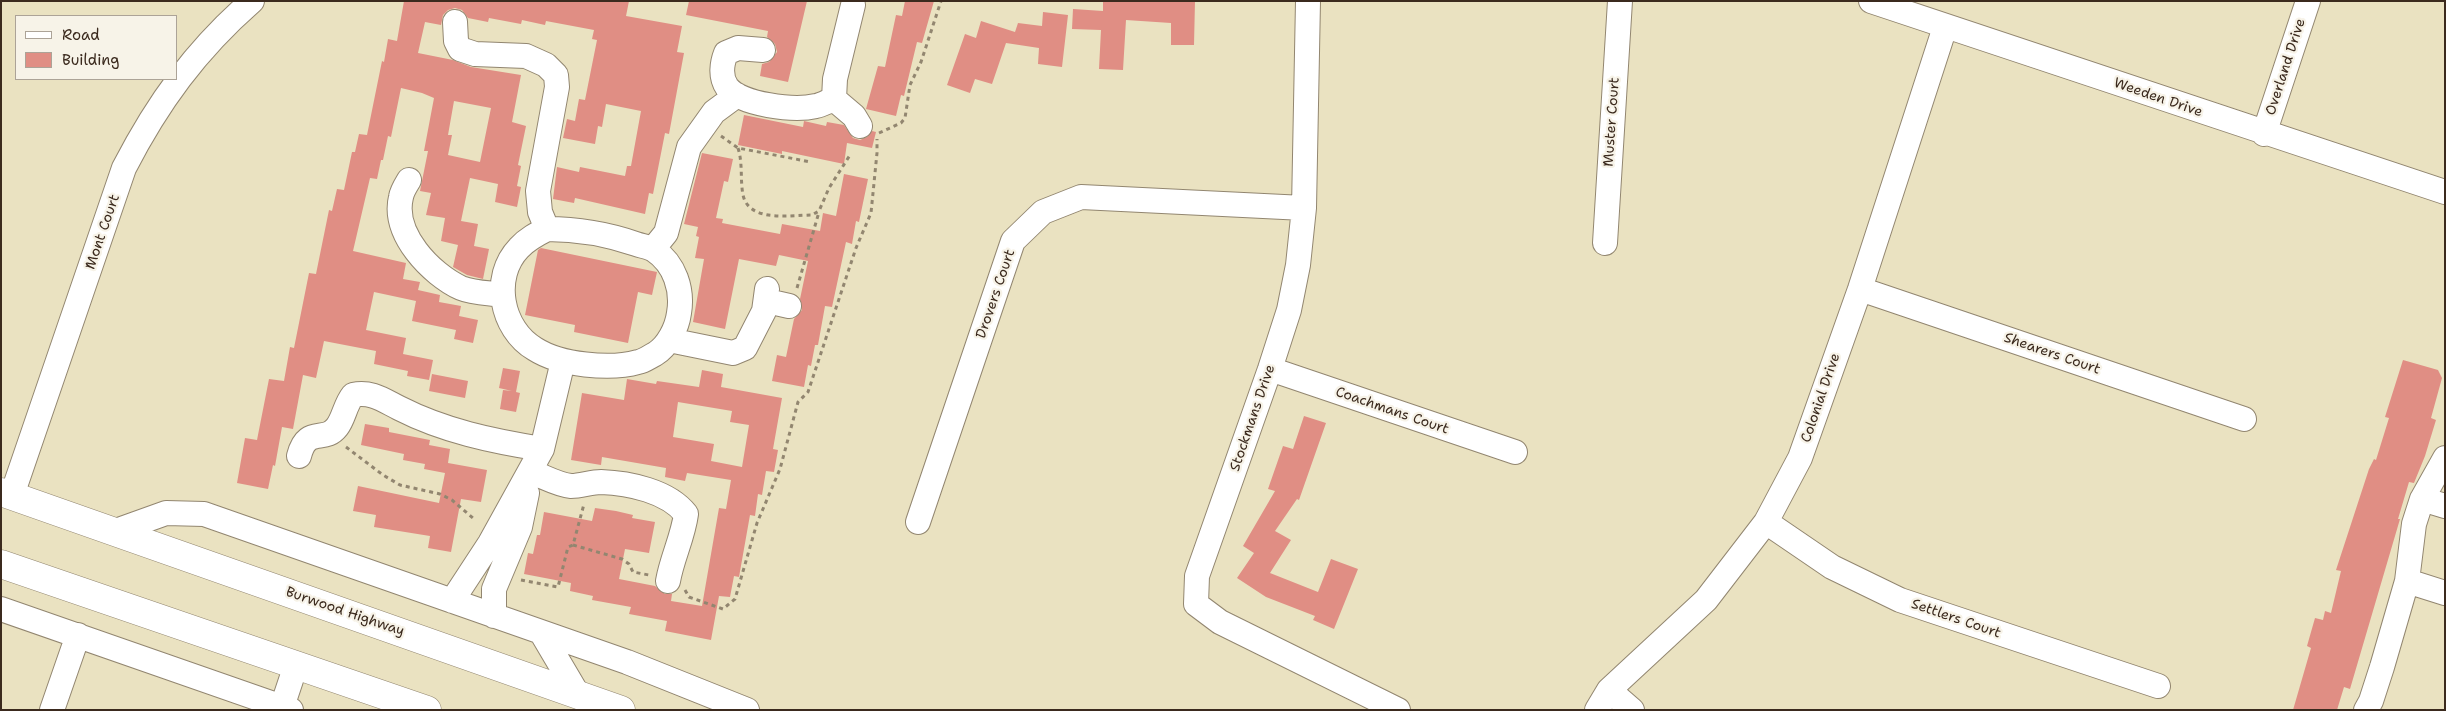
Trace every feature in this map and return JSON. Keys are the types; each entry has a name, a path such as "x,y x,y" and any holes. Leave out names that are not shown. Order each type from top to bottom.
{"highway":[{"name":"Burwood Highway","path":"7,494 621,710"},
{"path":"1,564 427,710"}],"street":[{"name":"Mont Court","path":"178,78 195,56 252,1"},
{"name":"Stockmans Drive","path":"1308,1 1304,208 1298,265 1289,310 1270,369 1197,576 1196,604 1220,622 1398,710"},
{"name":"Muster Court","path":"1605,243 1620,1"},
{"name":"Weeden Drive","path":"1871,1 2264,134 2445,192"},
{"name":"Overland Drive","path":"2264,134 2308,1"},
{"path":"834,99 835,79 853,5"},
{"path":"455,22 456,41 460,49 475,54 526,56 546,65 556,75 557,87 540,169 538,191 540,212 547,229"},
{"name":"Colonial Drive","path":"1603,700 1706,600 1766,522 1800,458 1860,289 1945,27"},
{"path":"763,50 738,48 726,53 722,66 726,85 736,96 790,108 816,106 834,99"},
{"name":"Mont Court","path":"7,494 124,168 142,133 176,80"},
{"path":"653,249 666,233 689,147 714,112 736,96"},
{"path":"834,99 854,116 860,126"},
{"path":"409,180 400,197 401,219 413,248 437,274 463,289 503,295"},
{"name":"Drovers Court","path":"918,522 1014,241 1043,212 1081,197 1304,208"},
{"path":"547,229 578,229 619,238 653,249 665,260 676,278 681,299 678,320 669,340 659,351 639,362 608,366 563,361 534,349 514,330 504,309 505,271 518,249 547,229"},
{"name":"Shearers Court","path":"1860,289 2244,419"},
{"path":"669,340 733,353 745,348 774,299"},
{"path":"452,601 490,543 531,472 542,449 563,361"},
{"name":"Coachmans Court","path":"1270,369 1515,452"},
{"path":"299,456 302,444 311,437 329,434 337,428 353,395 365,392 422,420 461,433 500,443 542,449"},
{"path":"2366,710 2379,676 2407,581 2414,524 2422,499 2445,458"},
{"path":"531,472 569,486 601,482 621,484 660,494 679,505 686,514 683,530 672,561 668,582"},
{"path":"494,616 494,588 520,527 531,472"},
{"path":"2422,499 2445,506"},
{"path":"112,532 166,512 204,514 658,673 747,710"},
{"name":"Settlers Court","path":"1766,522 1832,567 1900,600 2158,686"},
{"path":"2407,581 2445,593"},
{"path":"1,609 287,708 296,664"},
{"path":"541,632 577,693"},
{"path":"52,710 78,636"},
{"path":"1603,700 1632,710"}],"path":[{"path":"573,544 622,559 629,564 633,572 648,575 653,579 678,583 689,597 723,610 735,599 757,523 780,469 798,402 808,392 856,248 871,213 878,135 901,123 905,118 910,85 922,62 941,1"},
{"path":"705,124 738,148 811,162"},
{"path":"738,148 742,161 743,196 752,210 764,215 812,215 819,211"},
{"path":"774,299 793,299 819,211 829,188 850,155"},
{"path":"329,434 383,475 400,485 440,494 452,500 474,519"},
{"path":"513,578 558,587 568,547 573,544 586,501 584,484"}],"building":[{"path":"404,1 629,1 626,16 682,26 677,52 684,53 669,134 665,133 653,194 649,193 645,214 575,198 574,203 553,199 557,167 579,172 580,167 625,176 627,166 631,166 641,111 606,104 602,127 598,126 595,144 563,138 567,119 575,121 579,99 585,100 597,40 592,39 594,30 546,21 545,25 522,20 521,24 489,18 488,22 468,18 462,10 455,8 448,10 443,15 441,25 425,22 418,53 453,60 471,67 521,75 512,122 526,126 518,165 521,166 517,186 521,187 517,207 495,202 498,184 470,178 461,221 478,224 474,246 489,249 483,279 467,275 453,267 458,245 441,241 445,218 426,215 431,193 420,191 428,151 424,151 434,98 401,88 391,137 388,136 377,179 370,178 353,251 406,263 403,279 420,282 418,290 440,295 439,302 461,306 459,316 478,320 473,343 454,339 456,330 412,321 416,301 374,292 366,330 406,338 403,354 433,360 429,380 407,376 408,371 374,364 376,351 324,341 316,378 303,375 293,429 282,427 275,466 273,465 268,489 237,483 245,438 257,440 269,379 284,381 290,347 294,348 309,273 316,274 329,210 332,211 337,189 344,190 352,152 355,152 359,134 367,135 388,39 397,41","holes":["454,101 491,108 480,162 448,155 452,135 448,135"]},
{"path":"689,1 807,1 788,82 760,76 762,64 769,62 777,52 775,44 767,37 768,31 686,15"},
{"path":"905,1 934,1 922,43 917,42 904,96 901,95 896,116 866,109 878,66 885,67 896,15 902,16"},
{"path":"1103,1 1195,1 1194,45 1171,45 1171,23 1126,20 1123,70 1099,69 1101,30 1072,29 1073,9 1103,11"},
{"path":"1043,12 1068,15 1062,67 1038,64 1039,48 1006,43 992,84 975,79 970,93 947,85 965,34 976,38 981,21 1015,32 1018,23 1042,26"},
{"path":"744,115 803,127 804,121 826,126 827,122 844,125 853,138 860,140 867,137 872,131 876,132 872,148 847,143 844,164 782,151 782,154 738,145"},
{"path":"702,153 733,159 728,182 724,181 716,218 723,219 722,223 780,234 782,224 820,231 823,213 836,216 844,174 868,179 859,222 856,221 852,244 846,242 832,307 825,306 818,345 815,345 811,366 808,365 804,387 772,381 777,355 786,357 794,319 802,310 800,299 808,261 779,255 776,266 739,259 725,329 693,322 704,259 695,258 699,237 696,236 698,227 684,224"},
{"path":"541,248 657,272 652,295 638,292 628,343 574,332 575,325 525,315 538,250"},
{"path":"2403,360 2438,370 2442,378 2431,418 2436,420 2425,456 2414,483 2409,482 2350,689 2344,687 2337,710 2293,710 2311,648 2307,646 2315,618 2323,620 2325,611 2331,613 2341,571 2336,570 2369,469 2374,459 2376,460 2389,418 2385,417"},
{"path":"503,368 520,371 516,392 520,393 516,412 500,409 503,390 512,391 499,388"},
{"path":"702,370 723,374 721,387 782,398 773,449 778,450 774,472 766,471 762,495 758,494 755,516 750,515 739,577 734,576 730,597 719,596 711,640 665,631 667,621 629,614 631,607 592,600 593,596 570,591 571,583 524,574 528,553 533,554 537,535 540,535 544,512 592,521 595,508 616,511 633,515 632,518 655,522 649,553 625,549 619,579 655,586 665,594 672,594 671,601 702,606 719,508 726,509 731,480 687,473 685,481 665,477 666,468 602,457 601,465 571,460 582,393 624,400 627,379 656,384 657,381 699,387","holes":["678,402 732,411 730,422 749,425 742,467 711,461 714,444 673,437"]},
{"path":"432,374 468,381 465,398 429,391"},
{"path":"1304,416 1326,423 1299,500 1297,499 1275,531 1291,540 1270,573 1318,592 1331,559 1358,569 1334,629 1313,620 1315,616 1266,597 1237,578 1254,553 1243,546 1275,491 1268,489 1283,446 1293,449"},
{"path":"365,424 389,428 389,432 430,440 429,445 450,449 448,463 487,470 481,502 461,499 451,552 428,548 430,536 374,527 376,515 353,511 358,486 439,503 445,473 424,469 425,464 403,460 404,454 361,445"}]}
